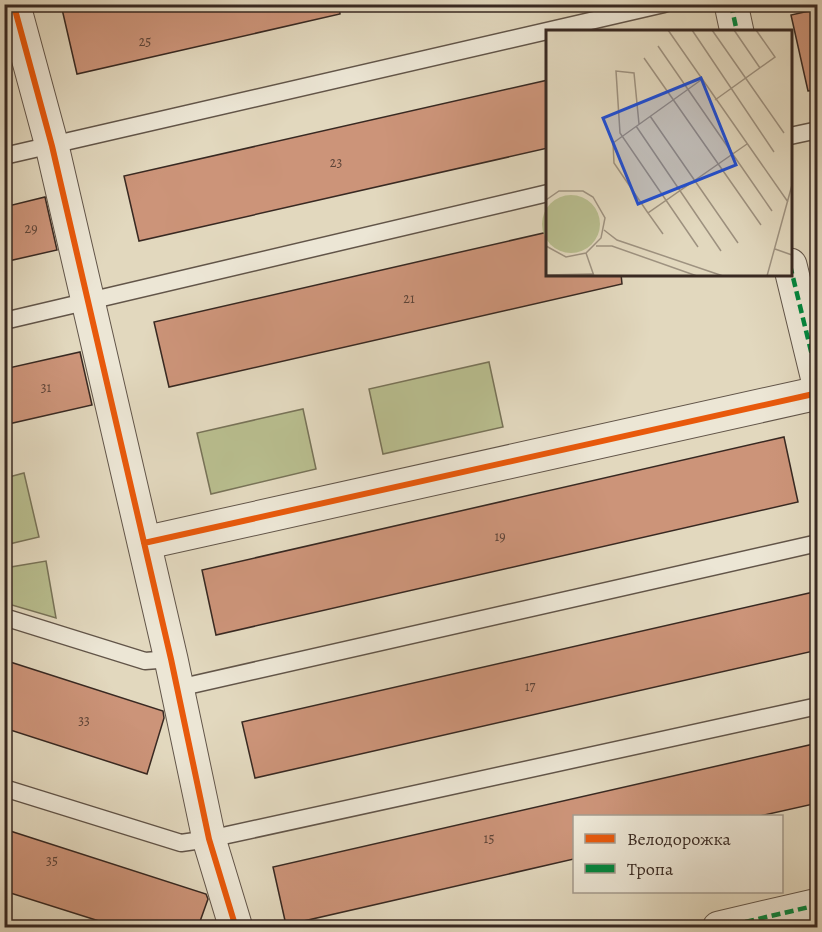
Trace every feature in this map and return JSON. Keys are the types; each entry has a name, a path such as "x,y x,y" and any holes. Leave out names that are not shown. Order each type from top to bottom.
{"street":[{"path":"731,4 737,30"},
{"path":"13,6 52,146 174,673 210,839 236,927"},
{"path":"792,273 818,380"},
{"path":"144,543 818,393"},
{"path":"719,927 818,905"}],"lane":[{"path":"552,30 664,4"},
{"path":"4,156 546,31"},
{"path":"792,136 818,130"},
{"path":"4,321 546,193"},
{"path":"4,617 145,660 174,673 818,543"},
{"path":"4,788 181,843 210,839 818,706"}],"green space":[{"path":"489,362 503,427 383,454 369,389"},
{"path":"303,409 316,469 211,494 197,433"},
{"path":"24,473 39,537 5,545 5,478"},
{"path":"46,561 56,618 5,603 5,568"}],"building":[{"path":"80,4 339,4 340,14 77,74 62,9"},
{"path":"818,9 818,90 808,91 791,15"},
{"path":"546,80 546,148 139,241 124,176"},
{"path":"45,197 57,250 4,262 4,207"},
{"path":"546,232 546,276 621,276 622,284 169,387 154,322"},
{"path":"80,352 92,405 4,425 4,369"},
{"path":"784,437 798,502 216,635 202,570"},
{"path":"818,591 818,650 255,778 242,722"},
{"path":"4,660 163,711 164,718 147,774 4,728"},
{"path":"818,743 818,803 764,815 573,815 573,859 286,925 273,867"},
{"path":"4,829 206,894 208,899 198,927 118,927 4,891"}],"marked path":[{"path":"731,4 737,30"},
{"path":"792,273 818,380"},
{"path":"719,928 818,905"}],"cycle path":[{"path":"14,6 52,146 171,659 209,839 236,928"},
{"path":"144,543 818,393"}]}
